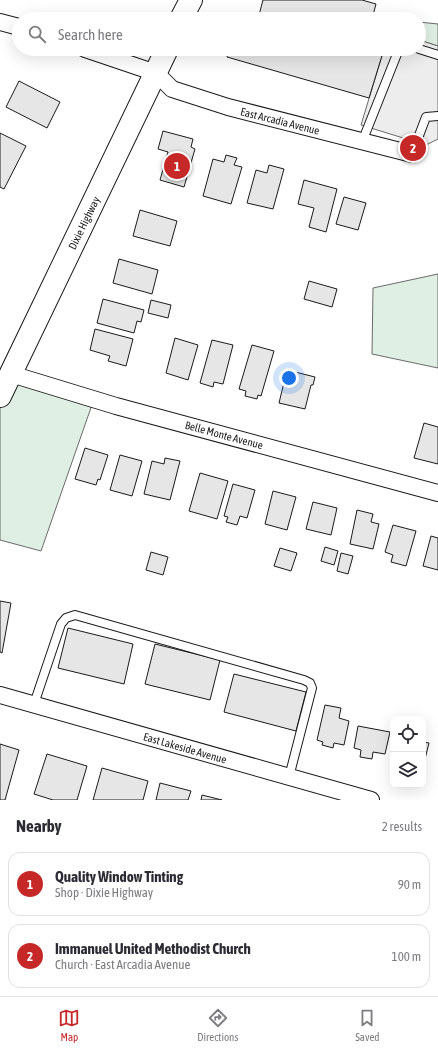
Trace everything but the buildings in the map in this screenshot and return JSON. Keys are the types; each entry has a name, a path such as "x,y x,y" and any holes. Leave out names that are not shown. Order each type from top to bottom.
{"main road":[{"path":"184,12 190,0"},
{"name":"Dixie Highway","path":"0,396 164,56"}],"street":[{"path":"0,22 12,26"},
{"path":"106,56 156,73"},
{"name":"East Arcadia Avenue","path":"156,73 172,89 228,107 412,154"},
{"name":"Belle Monte Avenue","path":"11,374 116,406 438,493"},
{"name":"East Lakeside Avenue","path":"0,695 371,800"}],"lane":[{"path":"426,51 438,55"},
{"path":"362,142 396,56"},
{"path":"412,154 426,117 438,116"},
{"path":"34,704 61,624 66,618 75,615 296,678 310,683 312,688 289,777"}],"green space":[{"path":"426,23 438,24 438,46 426,42"},
{"path":"438,274 438,368 372,354 373,288"},
{"path":"11,374 94,399 41,551 0,540 0,396"}],"shaded area":[{"path":"426,42 438,46 438,139 426,145 361,125 382,56 426,56"}],"place":[{"name":"Immanuel United Methodist Church","path":"413,148"},
{"name":"Quality Window Tinting","path":"177,166"}]}
